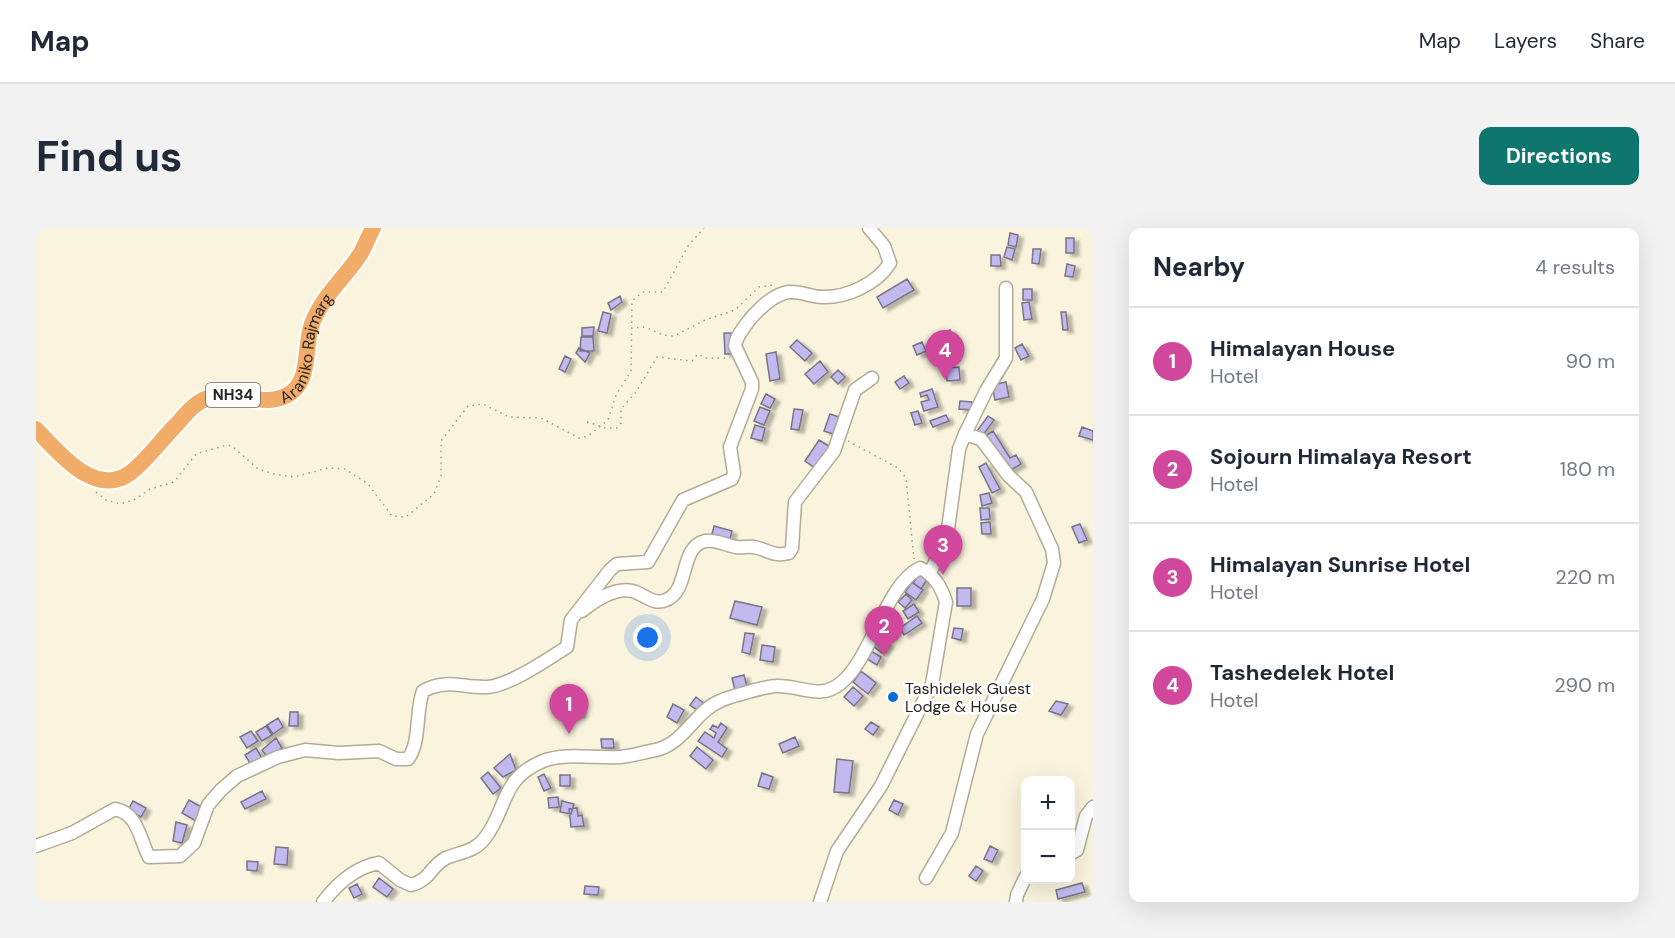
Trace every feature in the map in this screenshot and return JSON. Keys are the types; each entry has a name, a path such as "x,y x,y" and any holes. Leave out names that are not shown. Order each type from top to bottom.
{"highway":[{"name":"Araniko Rajmarg","path":"90,477 108,480 128,475 190,409 206,398 234,394 268,400 281,398 292,392 300,383 304,371 305,351 312,321 322,303 361,253 373,228"},
{"path":"36,429 72,464 90,477"}],"street":[{"path":"570,636 571,620 610,570 617,564 648,562 683,500 732,479 734,473 730,447 753,382 735,346 744,327 759,309 774,298 788,292 832,297 871,284 883,274 890,263 884,246 869,228"},
{"path":"925,570 947,536 959,449 986,391 1006,358 1006,288"},
{"path":"36,846 72,833 115,809 128,815 139,829 149,857 180,856 194,843 208,805 237,776 278,757 305,750 379,751 396,759 408,759 414,751 417,707 423,691 438,683 489,687 496,684 567,647 581,612 594,602 618,592 632,591 657,602 673,596 681,583 691,552 705,541 718,541 738,547 754,547 778,556 789,553 792,548 795,502 826,464 840,436 855,390 872,378"},
{"path":"926,878 952,833 977,734 1043,599 1054,563 1052,549 1026,492 1008,475 981,439 966,434"},
{"path":"323,902 335,887 369,865 379,863 400,880 411,885 424,881 432,869 445,859 470,851 485,840 507,790 522,775 542,762 558,757 621,757 659,749 673,743 706,711 720,701 774,686 821,693 832,689 843,681 853,668 900,587 912,571 925,570"},
{"path":"820,902 837,852 881,786 932,684 945,602 942,589 925,570"},
{"path":"1075,851 1086,816 1093,807"},
{"path":"1016,902 1023,884"}],"path":[{"path":"90,477 97,494 106,500 120,504 136,499 150,489 174,482 196,454 226,445 232,446 258,469 274,474 294,477 328,468 345,469 368,484 392,516 406,517 434,494 441,476 441,441 468,406 483,404 509,417 541,418 579,438 601,427 612,415 616,395 631,371 633,361 630,328 632,301 643,292 663,292 688,246 705,228"},
{"path":"630,328 645,327 663,335 674,336 705,320 735,310 759,287 773,285"},
{"path":"587,422 601,427 617,428 621,423 621,410 641,386 657,357 685,362 692,361 698,354 705,358 727,359 735,357 735,346"},
{"path":"840,436 898,468 906,478 912,534 911,548 925,570"}],"building":[{"path":"1010,233 1018,235 1016,247 1008,245"},
{"path":"1066,238 1074,238 1074,253 1066,253"},
{"path":"1007,247 1015,249 1012,260 1004,257"},
{"path":"1033,249 1041,249 1039,264 1032,263"},
{"path":"991,255 1000,255 1001,266 991,266"},
{"path":"1067,264 1075,266 1073,277 1065,276"},
{"path":"907,279 914,290 883,308 877,297"},
{"path":"1023,289 1032,289 1032,300 1023,300"},
{"path":"620,296 622,302 611,310 608,303"},
{"path":"1029,302 1032,319 1024,320 1022,303"},
{"path":"603,312 611,314 607,333 598,331"},
{"path":"1061,312 1066,312 1068,330 1063,330"},
{"path":"594,327 593,336 582,336 582,328"},
{"path":"950,330 953,337 939,343 936,336"},
{"path":"724,333 731,333 732,354 725,354"},
{"path":"581,337 593,337 594,351 580,351"},
{"path":"797,340 812,353 805,361 790,347"},
{"path":"922,342 926,351 917,355 913,346"},
{"path":"1022,344 1029,356 1021,360 1015,348"},
{"path":"579,348 590,353 585,362 576,353"},
{"path":"776,352 780,379 770,381 766,354"},
{"path":"565,356 571,359 565,372 559,369"},
{"path":"820,361 828,372 814,384 805,374"},
{"path":"959,367 960,380 947,381 946,368"},
{"path":"838,370 845,377 838,384 831,377"},
{"path":"904,376 909,383 900,389 895,382"},
{"path":"1006,382 1009,397 995,400 992,385"},
{"path":"932,389 938,407 924,411 921,402 929,400 927,395 921,397 920,393"},
{"path":"766,394 775,399 770,408 761,404"},
{"path":"960,401 972,402 972,410 959,409"},
{"path":"760,407 770,411 764,425 754,421"},
{"path":"794,409 803,410 799,430 791,429"},
{"path":"918,411 922,423 915,425 911,413"},
{"path":"830,414 839,417 833,434 824,431"},
{"path":"946,415 949,421 933,427 930,421"},
{"path":"988,416 994,420 983,435 977,431"},
{"path":"755,425 765,428 762,441 751,438"},
{"path":"1082,427 1093,431 1093,440 1079,436"},
{"path":"993,431 1010,458 1016,455 1021,464 1008,472 985,436"},
{"path":"819,440 832,448 818,470 805,461"},
{"path":"986,463 1000,489 992,493 979,467"},
{"path":"989,493 992,503 982,506 980,495"},
{"path":"980,508 989,508 990,519 981,520"},
{"path":"990,522 991,534 982,534 981,523"},
{"path":"1080,524 1087,540 1079,543 1072,527"},
{"path":"714,526 732,531 730,539 712,534"},
{"path":"920,573 928,578 921,589 913,583"},
{"path":"912,582 923,590 916,600 905,592"},
{"path":"957,588 971,588 971,606 957,606"},
{"path":"906,594 912,600 905,608 898,602"},
{"path":"735,601 762,607 757,625 730,618"},
{"path":"914,604 919,612 908,619 903,611"},
{"path":"917,616 922,623 904,635 900,628"},
{"path":"954,628 963,629 961,640 952,638"},
{"path":"745,633 754,634 750,654 742,652"},
{"path":"880,637 889,645 882,653 873,646"},
{"path":"762,645 775,647 773,662 760,660"},
{"path":"871,651 881,657 877,665 867,659"},
{"path":"861,671 876,683 868,694 853,682"},
{"path":"744,675 747,687 735,690 732,678"},
{"path":"853,687 863,696 854,706 844,697"},
{"path":"696,697 706,705 700,712 690,705"},
{"path":"559,699 581,700 581,715 559,715"},
{"path":"1056,701 1068,704 1061,715 1049,711"},
{"path":"673,704 684,710 677,723 667,717"},
{"path":"290,712 298,712 298,726 289,726"},
{"path":"278,718 283,727 273,734 267,725"},
{"path":"871,722 879,727 873,735 865,729"},
{"path":"721,723 727,728 718,742 727,749 722,757 698,741 705,732 714,738 716,733 710,729 713,725 718,728"},
{"path":"266,726 272,735 262,741 256,732"},
{"path":"251,731 258,741 247,748 240,737"},
{"path":"795,737 799,746 783,753 779,744"},
{"path":"276,738 282,748 267,757 262,750"},
{"path":"601,739 613,739 614,748 602,748"},
{"path":"697,747 713,760 706,769 690,756"},
{"path":"256,748 262,758 251,765 245,755"},
{"path":"510,754 516,770 503,777 494,768"},
{"path":"837,759 853,761 849,793 834,792"},
{"path":"488,772 501,788 493,794 481,778"},
{"path":"762,773 773,777 769,789 758,786"},
{"path":"544,774 551,788 544,791 538,777"},
{"path":"560,775 570,775 570,786 560,786"},
{"path":"262,791 266,799 245,809 241,802"},
{"path":"558,797 559,807 549,808 548,798"},
{"path":"189,800 203,808 196,821 182,813"},
{"path":"894,800 903,804 898,815 889,810"},
{"path":"133,801 146,808 141,817 128,810"},
{"path":"562,801 574,804 571,814 560,812"},
{"path":"577,808 578,816 582,815 584,826 571,827 569,809"},
{"path":"176,822 187,825 182,843 173,841"},
{"path":"990,846 998,850 992,862 984,859"},
{"path":"276,847 288,848 287,865 274,864"},
{"path":"247,861 258,862 257,871 247,870"},
{"path":"976,866 983,871 976,881 969,876"},
{"path":"379,878 393,889 387,897 373,887"},
{"path":"1082,883 1085,892 1058,899 1056,890"},
{"path":"357,884 362,894 354,898 349,888"},
{"path":"585,886 599,887 598,895 584,894"}],"place":[{"name":"Tashedelek Hotel","path":"945,380"},
{"name":"Himalayan Sunrise Hotel","path":"943,575"},
{"name":"Sojourn Himalaya Resort","path":"884,656"},
{"name":"Tashidelek Guest Lodge & House","path":"893,697"},
{"name":"Himalayan House","path":"569,734"}]}
